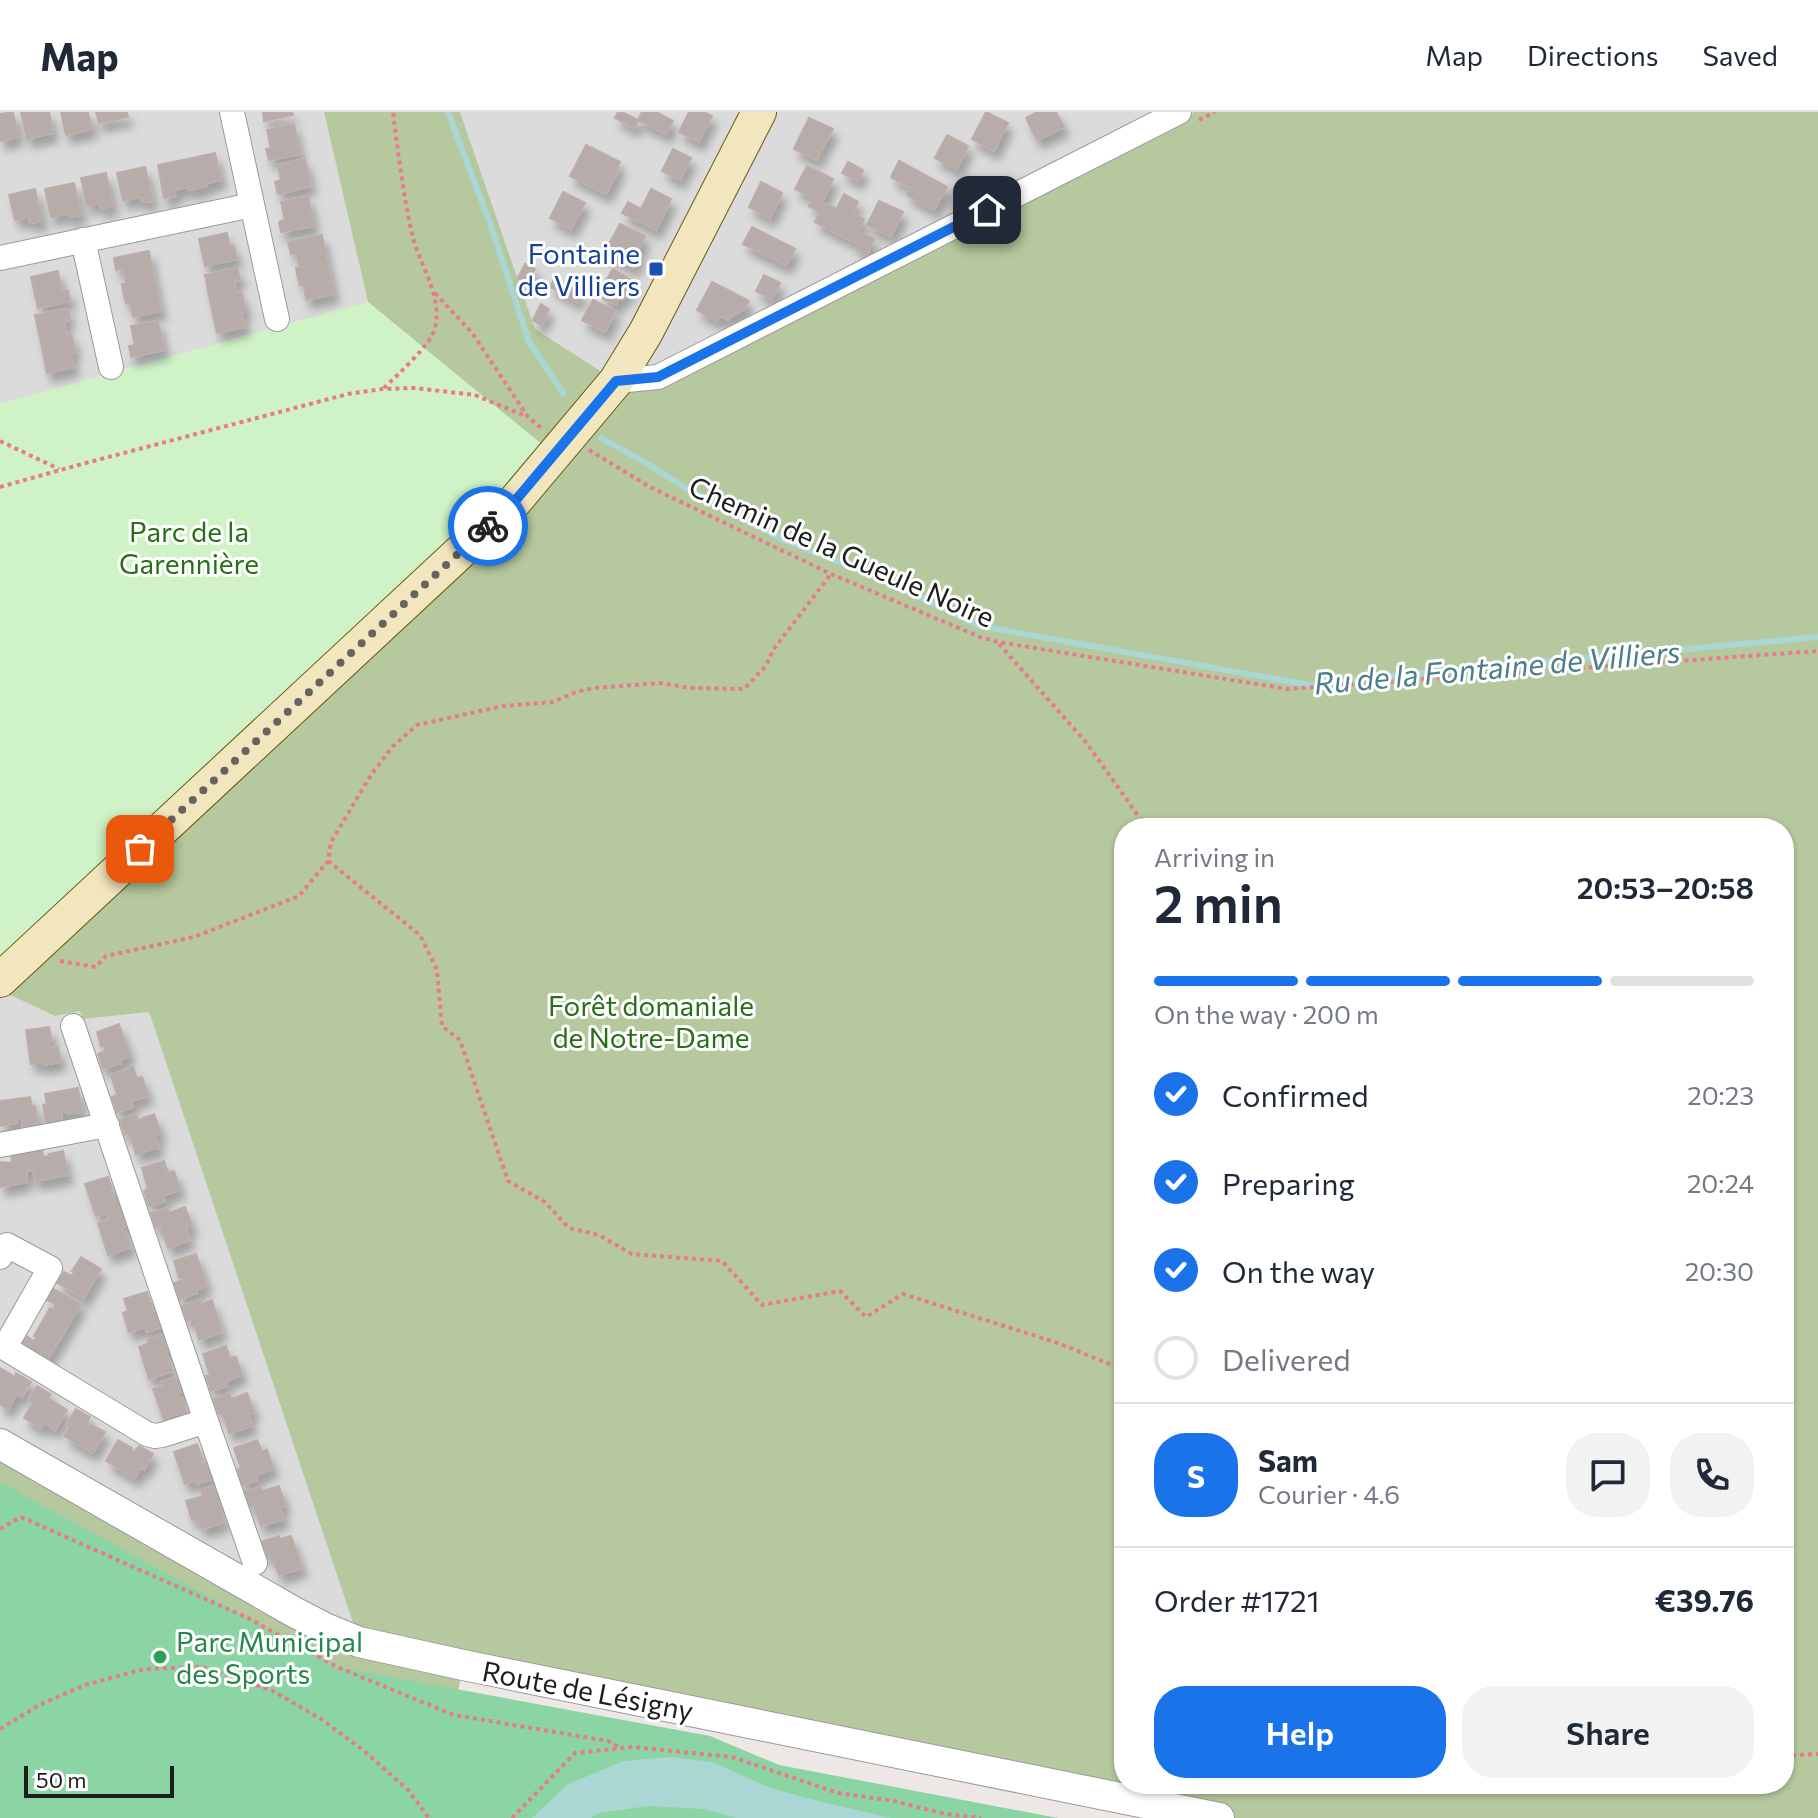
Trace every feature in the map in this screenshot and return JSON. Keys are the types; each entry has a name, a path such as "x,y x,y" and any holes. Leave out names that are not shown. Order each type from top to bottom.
{"main road":[{"path":"0,980 575,445 646,332 759,112"}],"street":[{"path":"232,112 277,319"},
{"path":"616,381 658,377 1179,112"},
{"path":"0,258 252,205"},
{"path":"83,240 111,367"},
{"path":"73,1026 255,1563"},
{"path":"0,1145 107,1125"},
{"path":"0,1257 7,1245 50,1268 2,1346 147,1434 162,1435 206,1421"},
{"name":"Route de Lésigny","path":"0,1444 294,1612 359,1642 1219,1818"}],"path":[{"path":"382,389 404,369 435,331 437,313 433,291 413,235 393,112"},
{"path":"433,291 473,334 528,417"},
{"path":"0,487 348,394 382,389 415,388 475,395 528,417"},
{"name":"Chemin de la Gueule Noire","path":"528,417 650,487 831,574 998,642 1287,689 1818,651"},
{"path":"0,441 61,470"},
{"path":"58,961 96,967 106,956 194,937 299,896 328,861 331,842 371,775 393,746 417,725 503,706 553,702 594,688 661,683 690,688 744,689 766,666 773,650 831,574"},
{"path":"998,642 1085,741 1140,818"},
{"path":"328,861 420,935 437,970 442,1026 460,1040 508,1181 545,1202 569,1228 599,1235 632,1254 722,1261 762,1305 840,1291 866,1317 903,1294 1058,1343 1114,1366"},
{"path":"0,1529 21,1517"},
{"path":"0,1729 39,1705 85,1685 144,1669 202,1667 271,1690 321,1719 363,1750 408,1790 429,1818"},
{"path":"512,1818 575,1753 633,1747 732,1757 838,1793 981,1818"},
{"path":"1794,1755 1818,1754"}],"shaded area":[{"path":"0,112 324,112 368,302 0,404"},
{"path":"460,112 1191,112 657,376 616,381 535,329"},
{"path":"0,990 55,1015 80,1011 83,1019 149,1012 359,1642 0,1444"}],"green space":[{"name":"Forêt domaniale de Notre-Dame","path":"324,112 460,112 535,329 616,381 657,382 1194,112 1818,112 1818,1818 1219,1818 463,1665 435,1818 0,1818 0,1444 359,1641 149,1012 83,1019 80,1011 55,1016 0,990 554,455 368,302"},
{"name":"Parc de la Garennière","path":"368,302 555,455 0,980 0,404"},
{"name":"Parc Municipal des Sports","path":"0,1482 337,1667 710,1736 779,1765 1058,1818 0,1818"}],"water":[{"path":"670,1757 712,1762 771,1788 891,1818 737,1818 703,1809 648,1806 599,1813 591,1818 532,1818 568,1784 624,1761"}],"building":[{"path":"13,112 18,137 0,141 0,114"},
{"path":"21,112 49,112 53,133 27,139"},
{"path":"61,112 88,112 92,129 66,135"},
{"path":"96,112 127,112 128,117 99,123"},
{"path":"263,112 292,112 293,115 264,121"},
{"path":"618,112 638,120 634,128 615,118"},
{"path":"642,112 656,112 673,121 666,134 638,120"},
{"path":"689,112 704,112 712,116 699,142 679,132"},
{"path":"986,112 1008,123 994,151 972,139"},
{"path":"1037,112 1056,112 1064,127 1037,140 1026,118"},
{"path":"809,118 833,129 820,153 797,142"},
{"path":"294,124 300,154 269,160 266,149 271,148 267,130"},
{"path":"947,135 968,146 957,169 935,158"},
{"path":"797,142 820,153 817,160 794,149"},
{"path":"586,145 620,162 606,194 570,176"},
{"path":"673,149 691,158 680,180 662,171"},
{"path":"215,153 221,180 195,189 191,172 185,173 183,160"},
{"path":"305,159 311,186 278,194 275,182 281,180 278,165"},
{"path":"183,160 185,173 191,172 195,189 174,190 176,196 164,198 158,165"},
{"path":"899,161 947,187 934,210 907,195 910,188 891,177"},
{"path":"848,162 863,170 858,181 842,173"},
{"path":"807,166 825,175 814,198 795,189"},
{"path":"145,167 153,201 142,202 141,197 123,200 117,173"},
{"path":"106,173 113,206 101,209 100,203 87,206 81,178"},
{"path":"825,175 833,179 822,202 814,198"},
{"path":"761,182 782,193 770,218 749,207"},
{"path":"74,183 81,215 70,217 69,213 51,217 45,189"},
{"path":"35,189 42,221 30,223 29,217 15,220 9,195"},
{"path":"651,189 671,199 656,230 622,213 628,202 641,209"},
{"path":"563,192 585,203 571,229 550,218"},
{"path":"844,194 858,202 852,213 864,219 858,231 832,218"},
{"path":"308,196 314,226 281,232 279,222 285,220 281,202"},
{"path":"813,198 837,209 832,218 809,206"},
{"path":"879,201 903,212 891,236 867,225"},
{"path":"820,212 874,239 867,254 856,249 858,244 815,222"},
{"path":"620,224 645,236 634,268 604,253"},
{"path":"752,227 795,249 786,265 743,244"},
{"path":"227,233 237,259 205,266 199,239"},
{"path":"322,235 327,261 310,265 311,271 297,274 296,268 300,267 296,253 291,254 288,242"},
{"path":"149,251 154,278 136,282 137,288 123,292 122,284 126,284 123,268 116,270 114,258"},
{"path":"327,261 334,294 306,300 304,285 300,285 297,274 311,271 310,265"},
{"path":"525,264 535,269 528,284 518,278"},
{"path":"237,268 240,279 234,281 237,294 242,293 243,300 226,303 225,298 210,301 205,275"},
{"path":"613,269 633,281 616,305 602,298 601,294"},
{"path":"58,271 62,292 68,290 70,301 38,308 31,277"},
{"path":"764,275 780,283 772,299 756,291"},
{"path":"154,278 161,311 133,317 130,302 126,303 123,292 137,288 136,282"},
{"path":"554,279 582,293 577,302 550,287"},
{"path":"712,282 749,301 744,310 729,320 720,316 717,321 697,310"},
{"path":"225,298 226,303 243,300 246,311 241,312 245,327 217,333 210,301"},
{"path":"593,300 615,311 605,332 582,320"},
{"path":"541,304 549,309 541,325 533,320"},
{"path":"68,309 70,319 64,320 67,336 71,335 73,341 58,344 57,339 41,343 35,315"},
{"path":"158,321 164,350 131,357 129,346 135,345 131,326"},
{"path":"57,339 58,344 73,341 75,353 70,354 74,367 47,373 41,343"},
{"path":"119,1024 130,1056 120,1060 121,1063 103,1069 98,1054 106,1051 97,1032"},
{"path":"49,1027 50,1048 58,1047 60,1062 31,1064 26,1030"},
{"path":"133,1067 137,1079 142,1077 148,1096 131,1101 133,1107 117,1112 112,1097 117,1095 111,1075"},
{"path":"78,1088 82,1112 61,1112 62,1121 46,1124 45,1094"},
{"path":"30,1097 38,1125 23,1128 22,1118 17,1119 17,1123 1,1126 0,1101"},
{"path":"136,1114 138,1120 154,1114 161,1133 155,1135 159,1147 136,1154 130,1133 125,1135 120,1120"},
{"path":"42,1149 43,1157 63,1151 68,1175 35,1181 33,1170 29,1171 26,1152"},
{"path":"26,1152 27,1182 0,1187 0,1162 12,1163 11,1154"},
{"path":"164,1161 168,1173 174,1171 180,1190 163,1195 165,1201 149,1206 142,1168"},
{"path":"108,1177 112,1197 119,1194 124,1210 96,1216 85,1184"},
{"path":"185,1207 192,1226 186,1228 190,1240 168,1248 161,1227 156,1228 151,1213 167,1208 169,1213"},
{"path":"124,1210 129,1225 122,1228 131,1247 108,1255 98,1223"},
{"path":"196,1254 207,1286 180,1299 174,1283 183,1280 179,1278 174,1261"},
{"path":"81,1257 101,1269 84,1298 57,1283 64,1272 72,1276"},
{"path":"53,1289 81,1304 63,1334 42,1322 56,1304 47,1300"},
{"path":"147,1292 154,1313 159,1312 164,1326 147,1332 146,1327 129,1332 123,1313 128,1311 124,1299"},
{"path":"200,1300 201,1304 212,1300 222,1332 199,1340 196,1319 187,1321 182,1306"},
{"path":"42,1322 63,1334 46,1362 20,1347 26,1336 34,1341"},
{"path":"166,1334 172,1349 163,1352 173,1371 149,1379 139,1347 149,1343 148,1339"},
{"path":"226,1346 230,1358 236,1357 242,1375 226,1381 227,1386 211,1391 206,1376 210,1375 203,1354"},
{"path":"0,1368 31,1382 22,1397 17,1394 8,1409 0,1404"},
{"path":"181,1376 186,1391 177,1394 178,1399 182,1398 187,1413 164,1420 153,1389 164,1386 162,1382"},
{"path":"37,1386 51,1394 48,1398 67,1410 55,1430 44,1423 41,1428 24,1418 33,1403 28,1401"},
{"path":"229,1393 231,1399 247,1393 254,1412 248,1414 252,1426 229,1433 223,1413 219,1414 213,1399"},
{"path":"76,1409 90,1417 86,1424 105,1432 93,1453 64,1436 70,1427 66,1425"},
{"path":"118,1440 134,1452 139,1446 153,1454 135,1478 106,1461"},
{"path":"257,1440 262,1451 267,1450 273,1469 256,1475 257,1480 242,1485 237,1470 241,1468 234,1448"},
{"path":"197,1444 202,1465 209,1462 215,1478 185,1484 174,1452"},
{"path":"217,1485 222,1500 218,1501 225,1522 202,1529 198,1518 192,1520 186,1501 203,1496 201,1490"},
{"path":"279,1486 285,1505 280,1507 284,1519 261,1526 254,1506 250,1507 244,1492"},
{"path":"279,1536 280,1539 291,1536 302,1568 279,1575 273,1561 276,1560 274,1555 266,1557 261,1542"}],"waterway":[{"name":"Ru de la Fontaine de Villiers","path":"448,112 490,223 529,342 563,393"},
{"name":"Ru de la Fontaine de Villiers","path":"601,438 784,540 883,579 980,626 1321,687 1367,678 1818,637"}],"way so far":[{"path":"140,849 488,526"}],"place":[{"name":"Fontaine de Villiers","path":"656,269"},
{"name":"Parc Municipal des Sports","path":"160,1657"}],"route":[{"path":"488,526 515,501 616,381 658,377 987,210"}]}
